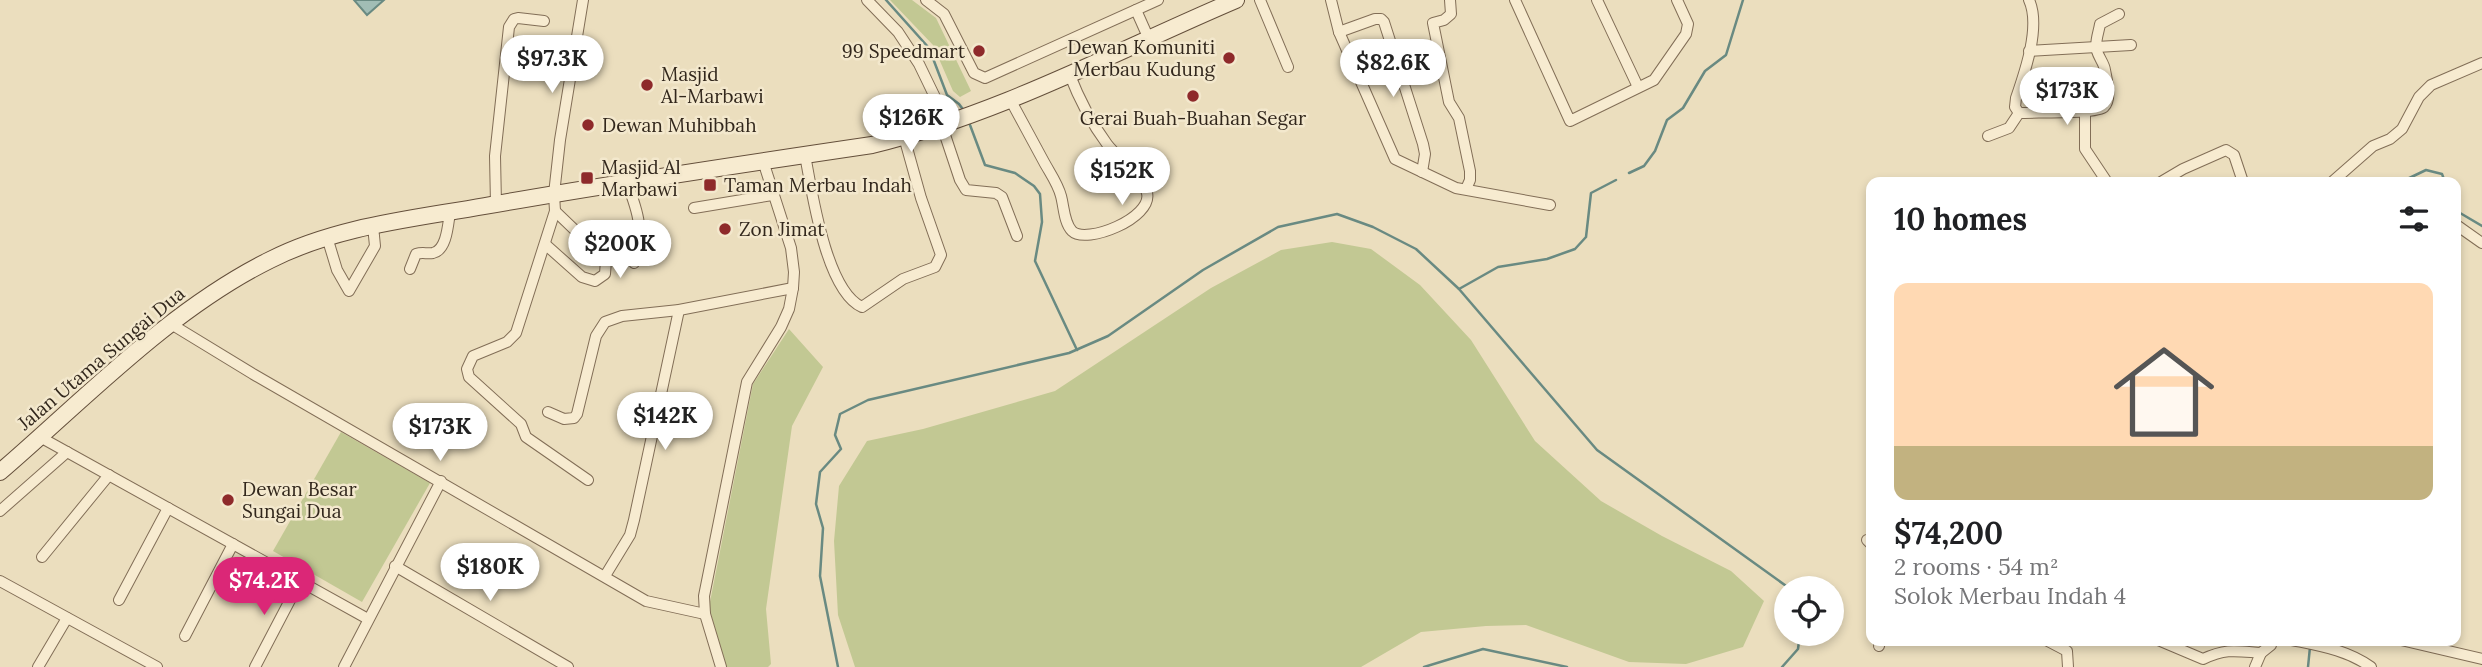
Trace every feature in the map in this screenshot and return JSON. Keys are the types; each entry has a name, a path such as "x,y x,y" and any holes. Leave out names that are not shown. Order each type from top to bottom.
{"main road":[{"name":"Jalan Utama Sungai Dua","path":"0,472 171,324 201,302 269,260 327,237 496,204 872,145 904,137 1011,101 1148,37 1236,0"}],"street":[{"path":"583,0 560,141 554,194 555,211 546,245 516,333 507,342 474,356 467,369 469,377 521,424 526,437 588,480"},
{"path":"867,0 898,32 919,64 945,125 960,180 966,190 996,193 1002,197 1017,236"},
{"path":"926,0 939,4 974,73 985,78 1158,0"},
{"path":"1260,0 1288,67"},
{"path":"1331,0 1339,32 1391,154 1399,163 1456,188 1549,205"},
{"path":"1450,0 1451,14 1444,20 1433,23 1449,102 1459,118 1470,171 1466,188"},
{"path":"1515,0 1570,121 1654,80 1686,34 1688,24 1677,0"},
{"path":"1597,0 1638,88"},
{"path":"2019,113 2015,107 2016,98 2029,51 2034,14 2029,0"},
{"path":"1136,10 1148,37"},
{"path":"2019,113 2085,113 2104,107 2108,100 2104,65 2095,48 2101,24 2119,14"},
{"path":"496,204 495,156 509,27 514,19 518,18 544,20"},
{"path":"1339,32 1375,19 1384,22 1423,144 1425,154 1422,172"},
{"path":"2029,51 2131,45"},
{"path":"2338,177 2373,146 2390,139 2402,129 2419,97 2431,85 2482,62"},
{"path":"1011,101 1059,190 1073,232 1078,235 1093,235 1139,216 1147,203 1147,193 1140,179 1109,146 1087,115 1069,73"},
{"path":"1988,136 2009,128 2019,113"},
{"path":"2085,113 2085,149 2104,177"},
{"path":"805,155 820,230 836,279 855,303 862,307 903,279 935,267 941,255 920,198 904,137"},
{"path":"2169,177 2226,150 2234,155 2241,177"},
{"path":"721,667 705,614 704,596 747,382 781,327 789,309 793,288 791,248 763,162"},
{"path":"627,183 640,223 639,244 634,263"},
{"path":"694,208 772,195"},
{"path":"546,245 582,277 596,281 605,274 606,260 555,211"},
{"path":"410,269 416,254 433,253 440,249 447,233 450,212"},
{"path":"327,237 337,270 349,291 375,246 373,226"},
{"path":"2461,228 2482,243"},
{"path":"548,412 564,419 574,418 577,414 596,336 605,322 622,316 679,310 793,288"},
{"path":"605,576 630,535 679,310"},
{"path":"171,324 646,601 705,614"},
{"path":"40,437 368,619"},
{"path":"0,511 67,452"},
{"path":"42,557 109,475"},
{"path":"348,666 368,619 441,481"},
{"path":"119,600 168,508"},
{"path":"185,636 233,544"},
{"path":"395,566 568,667"},
{"path":"0,581 157,667"},
{"path":"255,667 300,581"},
{"path":"38,667 67,618"},
{"path":"2057,646 2067,651 2068,667"},
{"path":"2172,646 2203,659 2220,651 2261,653"},
{"path":"2255,667 2261,653 2270,646"},
{"path":"2339,646 2371,667"},
{"path":"2427,646 2482,659"}],"green space":[{"path":"890,0 912,0 936,18 971,91 960,97 953,91 933,45"},
{"path":"1332,242 1371,249 1420,285 1471,340 1535,441 1601,501 1731,571 1764,601 1743,647 1686,664 1629,662 1526,625 1421,632 1361,667 855,667 838,615 834,541 839,486 867,441 923,429 1055,391 1211,288 1281,250"},
{"path":"789,329 823,367 792,426 766,609 771,664 768,667 726,667 709,607 753,384"},
{"path":"341,432 430,483 362,602 273,551"}],"water":[{"path":"354,0 384,0 367,15"}],"waterway":[{"path":"886,0 929,48 947,95 965,112"},
{"path":"1629,173 1644,166 1655,151 1667,120 1683,108 1705,71 1726,55 1743,0"},
{"path":"970,125 985,165 1015,173 1034,186 1040,194 1042,222 1035,261 1077,350"},
{"path":"2411,177 2426,170 2442,174 2443,177"},
{"path":"1459,289 1498,267 1547,259 1575,249 1586,237 1591,193 1616,180"},
{"path":"838,667 820,576 823,528 816,504 820,472 841,449 835,435 840,414 868,400 1069,353 1108,336 1203,270 1278,227 1337,214 1373,227 1416,249 1459,289 1597,450 1774,577"},
{"path":"2461,214 2482,226"},
{"path":"1782,667 1798,646"},
{"path":"2308,667 2310,647"},
{"path":"1424,667 1483,649 1567,667"}],"place":[{"name":"99 Speedmart","path":"979,51"},
{"name":"Dewan Komuniti Merbau Kudung","path":"1229,58"},
{"name":"Masjid Al-Marbawi","path":"647,85"},
{"name":"Gerai Buah-Buahan Segar","path":"1193,96"},
{"name":"Dewan Muhibbah","path":"588,125"},
{"name":"Masjid Al Marbawi","path":"587,178"},
{"name":"Taman Merbau Indah","path":"710,185"},
{"name":"Zon Jimat","path":"725,229"},
{"name":"Dewan Besar Sungai Dua","path":"228,500"}]}
